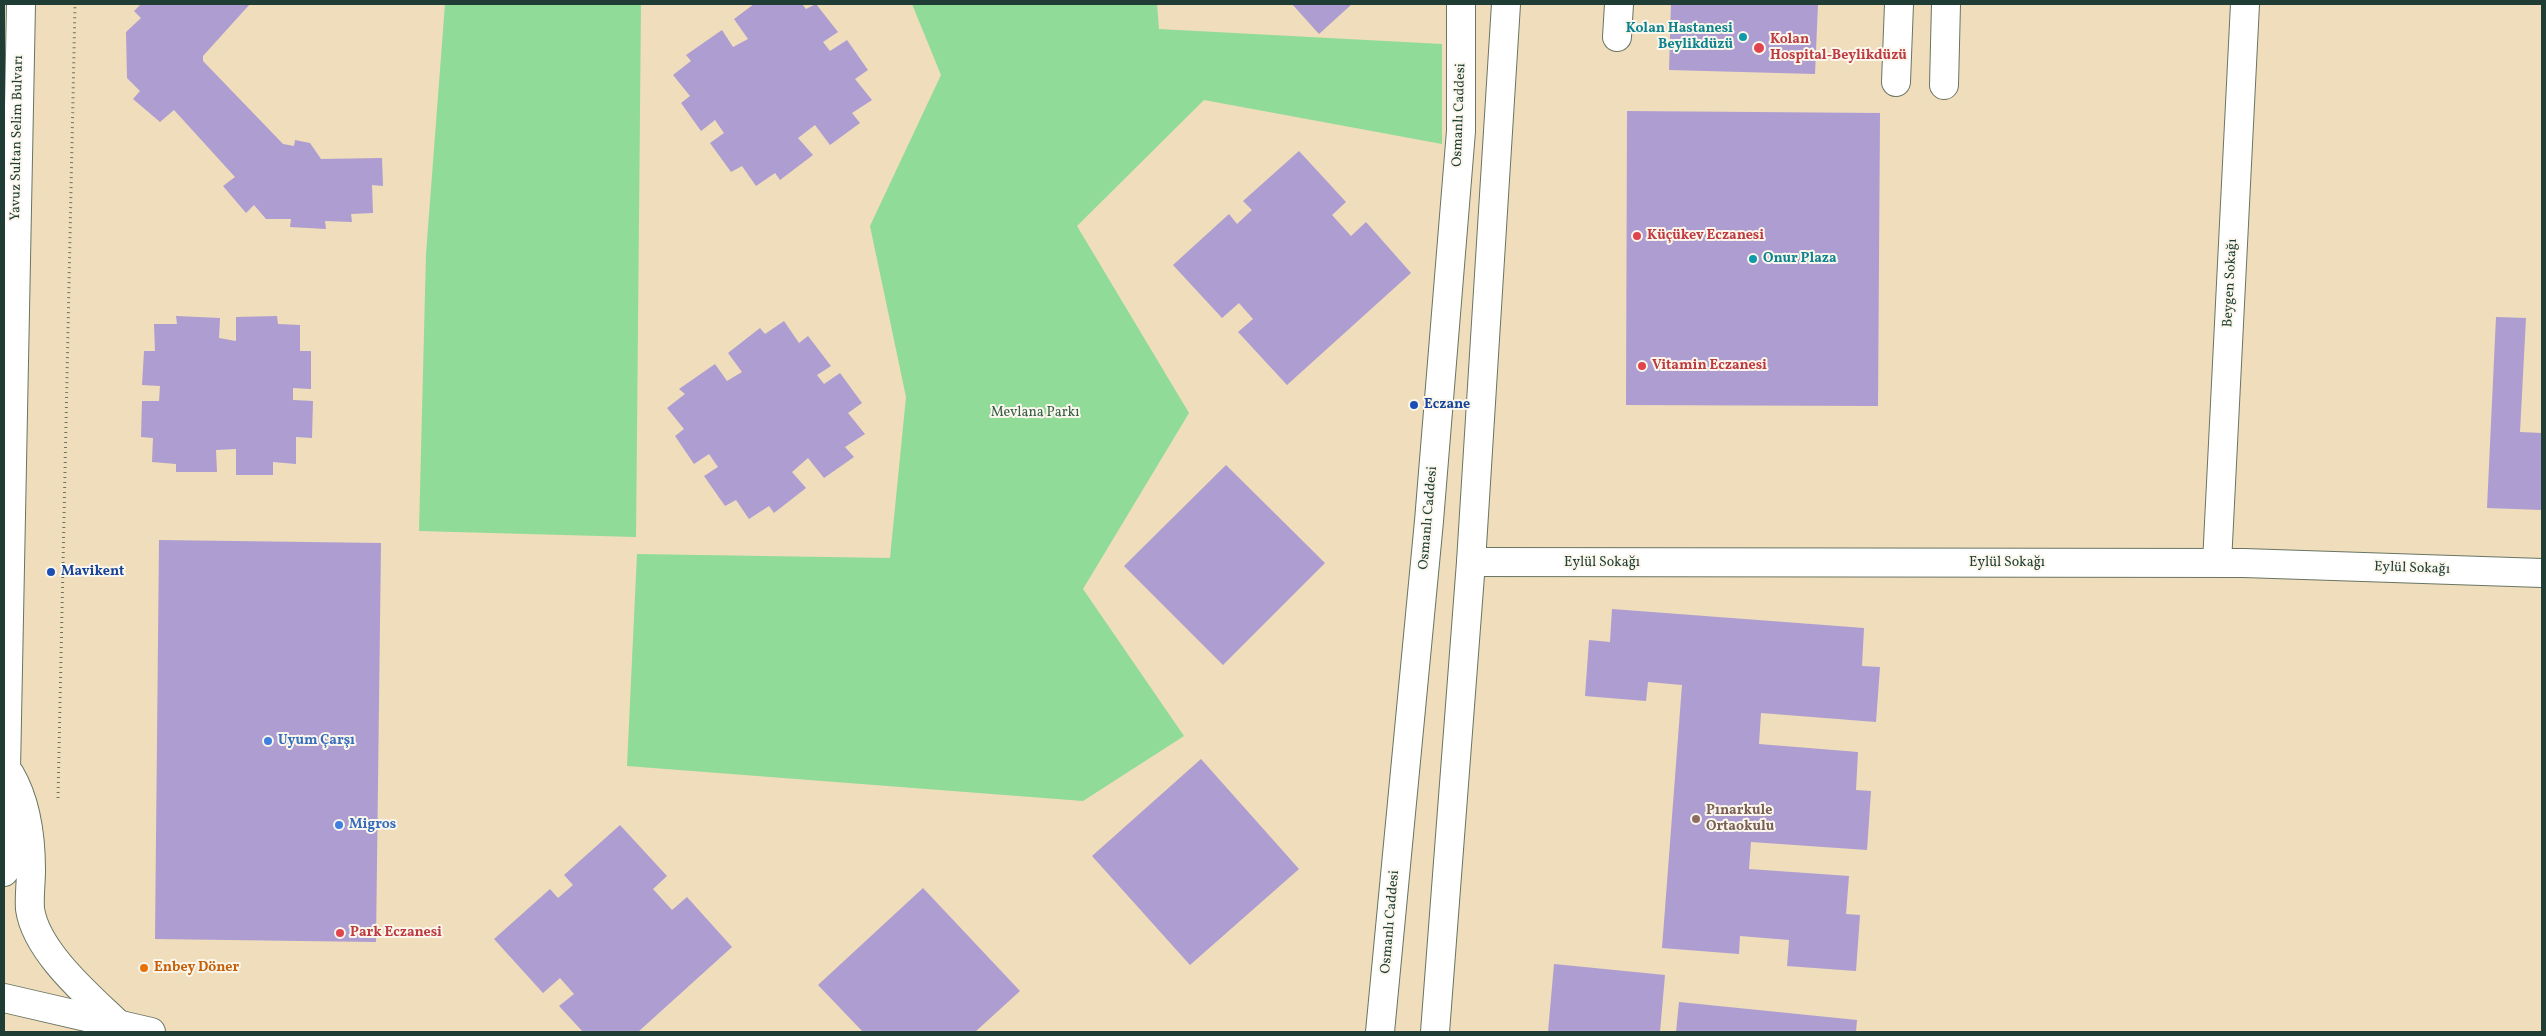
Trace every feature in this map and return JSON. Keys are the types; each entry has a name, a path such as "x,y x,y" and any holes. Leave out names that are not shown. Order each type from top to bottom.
{"main road":[{"name":"Yavuz Sultan Selim Bulvarı","path":"4,872 21,4"},
{"name":"Osmanlı Caddesi","path":"1380,1032 1429,521 1462,131 1461,4"},
{"path":"1435,1032 1471,562 1506,4"},
{"path":"1617,37 1619,4"},
{"path":"1896,82 1899,4"},
{"path":"1944,85 1946,4"},
{"name":"Beygen Sokağı","path":"2218,563 2245,4"},
{"name":"Eylül Sokağı","path":"1471,562 2218,563 2542,573"},
{"path":"5,766 18,788 26,814 31,848 30,909 37,933 80,988 120,1026"},
{"path":"4,998 152,1032"}],"path":[{"path":"58,803 75,4"}],"green space":[{"path":"445,4 641,4 636,537 419,531 426,254"},
{"name":"Mevlana Parkı","path":"912,4 1157,4 1159,29 1442,44 1442,144 1204,100 1077,226 1189,413 1083,589 1184,736 1083,801 627,766 637,554 890,558 906,397 870,226 941,75"}],"building":[{"path":"141,4 250,4 203,56 203,61 283,144 294,146 295,140 310,143 321,159 382,158 383,186 372,185 373,213 351,214 352,222 325,221 326,229 290,227 291,219 266,219 254,205 246,213 223,186 235,177 174,110 160,122 133,99 140,91 127,78 126,32 141,18 134,11"},
{"path":"754,4 802,4 806,9 816,4 838,32 823,42 830,51 847,40 868,70 855,79 872,100 852,113 860,123 830,145 815,125 798,138 813,155 780,180 775,173 756,186 742,166 731,172 710,143 724,133 715,120 701,131 681,103 690,96 673,75 691,61 686,55 722,30 733,47 748,39 734,19"},
{"path":"1292,4 1352,4 1319,34"},
{"name":"Kolan Hastanesi Beylikdüzü","path":"1671,4 1818,4 1815,74 1669,70"},
{"name":"Onur Plaza","path":"1627,111 1880,113 1878,406 1626,405"},
{"path":"1299,151 1346,202 1332,215 1351,236 1366,222 1411,273 1287,385 1238,332 1253,319 1239,303 1222,318 1173,265 1229,214 1237,224 1252,210 1243,201"},
{"path":"176,316 220,318 219,338 236,341 236,317 277,316 278,324 300,325 300,351 311,351 311,389 293,388 293,400 313,401 312,438 296,437 296,464 273,462 273,475 236,475 236,449 216,450 217,472 176,472 176,464 152,462 153,438 141,437 142,401 159,401 160,386 142,385 144,351 155,351 154,324 177,324"},
{"path":"2496,317 2526,318 2520,432 2542,433 2542,510 2487,508"},
{"path":"784,321 799,343 808,336 831,366 817,375 824,384 840,373 862,403 848,413 865,434 845,447 854,457 824,478 808,458 792,472 806,488 774,513 769,506 749,519 736,500 725,506 704,476 718,467 709,454 694,464 675,436 684,429 667,408 685,394 679,389 715,364 727,381 742,372 728,353 760,328 765,334"},
{"path":"1226,465 1325,563 1223,665 1124,566"},
{"name":"Uyum Çarşı","path":"159,540 381,543 376,942 155,939"},
{"path":"1612,609 1864,628 1862,666 1880,667 1876,722 1761,713 1759,744 1858,752 1856,790 1871,791 1867,850 1751,842 1749,869 1849,876 1846,914 1860,915 1856,971 1787,966 1789,940 1740,936 1739,954 1662,948 1682,685 1648,682 1646,701 1585,696 1589,640 1610,642"},
{"path":"1201,759 1299,869 1190,965 1092,856"},
{"path":"620,825 667,876 653,889 672,910 687,897 732,947 638,1032 583,1032 559,1006 574,994 560,978 543,993 494,939 550,889 558,898 573,885 564,875"},
{"path":"923,888 1020,991 975,1032 863,1032 818,985"},
{"path":"1554,964 1665,975 1660,1032 1548,1032"},
{"path":"1679,1002 1857,1020 1856,1032 1676,1032"}],"place":[{"name":"Kolan Hastanesi Beylikdüzü","path":"1743,37"},
{"name":"Kolan Hospital-Beylikdüzü","path":"1759,48"},
{"name":"Küçükev Eczanesi","path":"1637,236"},
{"name":"Onur Plaza","path":"1753,259"},
{"name":"Vitamin Eczanesi","path":"1642,366"},
{"name":"Eczane","path":"1414,405"},
{"name":"Mavikent","path":"51,572"},
{"name":"Uyum Çarşı","path":"268,741"},
{"name":"Pınarkule Ortaokulu","path":"1696,819"},
{"name":"Migros","path":"339,825"},
{"name":"Park Eczanesi","path":"340,933"},
{"name":"Enbey Döner","path":"144,968"}]}
